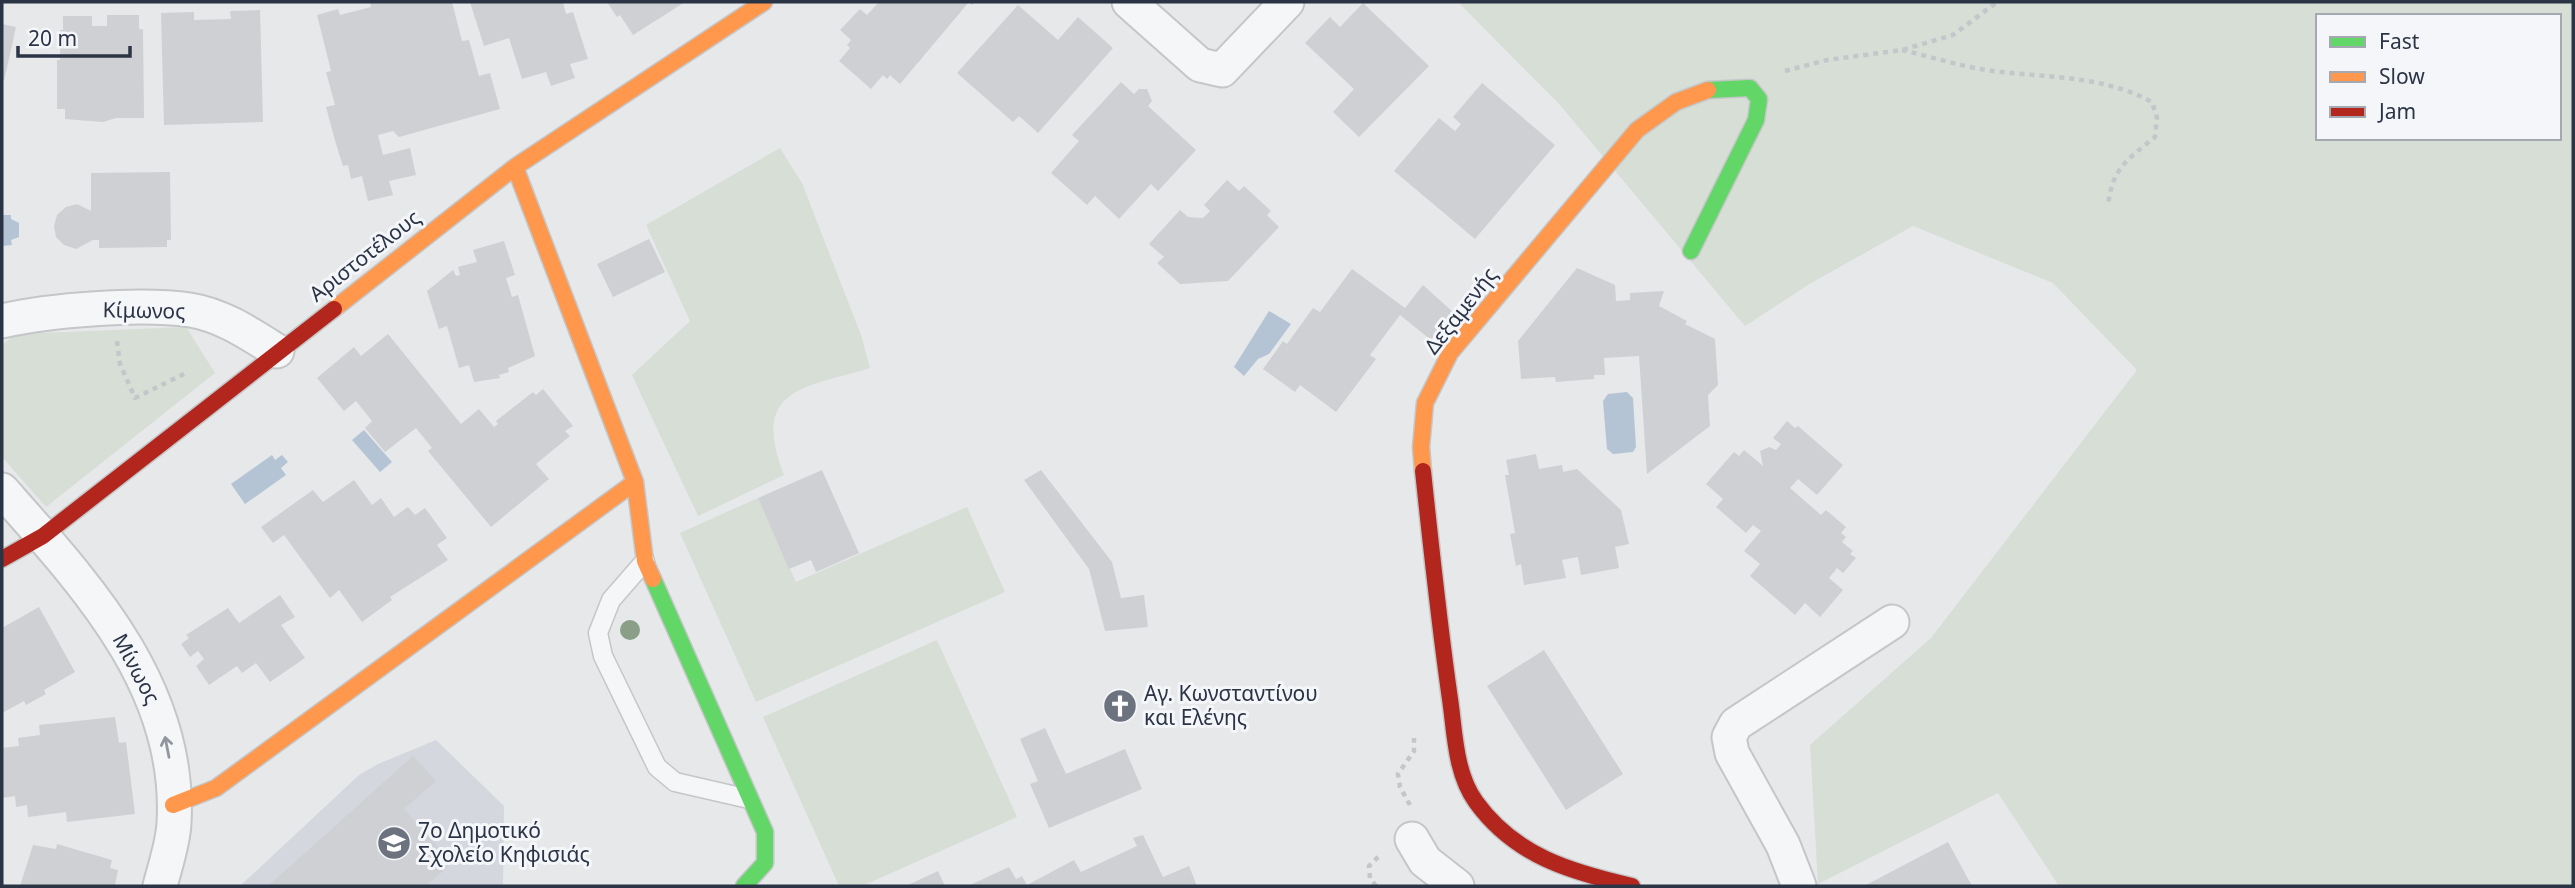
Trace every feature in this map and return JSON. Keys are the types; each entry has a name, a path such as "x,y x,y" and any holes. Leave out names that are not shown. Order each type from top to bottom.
{"street":[{"name":"Αριστοτέλους","path":"2,559 43,536 515,167 764,2"},
{"path":"1129,2 1200,65 1222,70 1287,2"},
{"name":"Δεξαμενής","path":"1632,886 1575,873 1532,853 1491,819 1475,800 1461,773 1439,622 1421,447 1425,403 1450,353 1637,130 1668,104 1705,88 1750,88"},
{"path":"1692,251 1756,121 1759,99 1750,88"},
{"path":"515,167 635,482 645,561 750,799 769,850 758,876 744,886"},
{"name":"Κίμωνος","path":"2,321 30,314 116,309 190,310 230,323 277,351"},
{"path":"173,806 216,788 635,482"},
{"name":"Μίνωος","path":"2,490 89,589 119,634 155,701 167,743 174,824 160,886"},
{"path":"1799,886 1783,845 1732,753 1729,737 1736,724 1892,621"},
{"path":"1412,839 1425,861 1457,886"}],"lane":[{"path":"645,561 611,600 598,633 603,656 657,767 675,782 750,799"}],"path":[{"path":"1750,88 1774,74 1827,60 1902,50 1953,35 1997,2"},
{"path":"1902,50 1991,71 2071,77 2130,90 2152,102 2157,118 2155,137 2126,162 2110,183 2108,206"},
{"path":"116,309 120,364 135,398 195,368"},
{"path":"1376,886 1370,878 1369,866 1375,857 1401,848 1421,834 1423,827 1400,788 1398,774 1414,751 1415,729"}],"shaded area":[{"path":"1458,2 2573,2 2573,886 2059,886 1998,793 1818,884 1810,745 1931,638 2137,370 2053,283 1913,226 1811,283 1745,326 1560,105"},
{"path":"780,148 802,183 861,335 870,368 824,381 790,396 779,408 774,424 775,446 784,475 698,516 632,375 690,321 646,225"},
{"path":"186,327 215,373 46,507 2,457 2,345 16,334"},
{"path":"758,498 796,582 967,507 1005,592 756,702 680,533"},
{"path":"937,640 1017,817 862,886 839,886 763,717"},
{"name":"7ο Δημοτικό Σχολείο Κηφισιάς","path":"436,740 504,806 503,886 240,886 359,775 378,764"}],"water":[{"path":"2,215 11,215 11,219 19,223 19,237 11,240 12,245 2,246"},
{"path":"1269,311 1291,324 1269,354 1258,359 1244,376 1234,367"},
{"path":"1627,392 1633,398 1636,447 1633,452 1613,454 1607,449 1603,401 1608,394"},
{"path":"364,430 392,462 380,472 352,440"},
{"path":"272,455 275,460 282,455 288,462 281,468 286,475 245,504 231,484"}],"building":[{"path":"370,2 452,2 462,41 469,40 479,76 490,73 500,109 399,137 393,131 378,135 383,155 410,148 416,175 389,181 393,195 368,201 362,176 351,179 348,165 343,166 336,144 326,107 335,105 326,72 331,71 317,15 338,9 340,15 371,7"},
{"path":"470,2 563,2 566,14 573,12 588,59 570,64 575,78 551,86 546,72 522,79 509,38 484,46"},
{"path":"607,2 685,2 633,35 620,15 617,17"},
{"path":"879,2 969,2 900,84 890,75 887,79 883,75 871,89 839,61 850,48 847,45 851,40 840,30 860,9 867,15"},
{"path":"1363,3 1429,66 1359,137 1333,112 1354,89 1305,43 1330,17 1340,27"},
{"path":"1018,5 1058,40 1078,17 1113,48 1038,133 1019,116 1013,122 957,73"},
{"path":"260,10 263,122 164,125 161,13 194,12 194,20 231,19 230,11"},
{"path":"107,15 139,15 139,29 143,29 144,118 116,118 103,122 65,119 65,109 57,109 57,60 60,60 63,16 92,16 92,26 107,26"},
{"path":"2,24 16,27 4,81 2,80"},
{"path":"1121,82 1134,94 1139,89 1147,89 1152,101 1148,106 1196,150 1158,191 1151,184 1119,219 1095,196 1087,205 1051,173 1079,141 1072,135"},
{"path":"1482,83 1555,145 1475,239 1394,171 1439,118 1455,131 1461,124 1453,117"},
{"path":"170,172 171,240 167,240 167,247 99,248 99,240 93,240 76,249 64,245 56,237 54,226 57,215 66,207 77,204 91,211 91,173"},
{"path":"1227,180 1239,191 1244,186 1271,211 1267,215 1279,227 1228,281 1180,284 1157,263 1164,257 1149,244 1180,210 1188,217 1203,218 1210,211 1204,205"},
{"path":"649,239 665,272 613,297 597,264"},
{"path":"504,241 515,275 506,278 512,297 518,295 535,356 508,368 509,372 499,375 500,378 474,382 469,365 459,368 447,326 439,329 427,291 453,270 456,276 460,275 458,267 477,262 473,250"},
{"path":"1577,268 1615,285 1616,301 1630,300 1630,293 1664,291 1659,306 1687,321 1685,324 1715,339 1718,385 1708,395 1710,426 1647,474 1639,356 1604,358 1605,375 1594,375 1594,379 1556,382 1555,377 1521,379 1518,341"},
{"path":"1352,269 1405,308 1423,285 1454,313 1431,340 1400,315 1370,355 1376,359 1336,412 1300,385 1295,392 1263,369 1283,341 1287,344 1313,308 1320,312"},
{"path":"388,334 461,424 479,409 494,427 498,424 496,421 533,392 536,395 543,389 573,426 565,431 570,436 536,464 549,479 491,527 428,451 432,448 416,428 385,452 365,428 372,421 356,401 344,411 317,378 354,347 361,356"},
{"path":"1787,421 1795,428 1798,426 1843,465 1817,495 1798,479 1790,488 1821,515 1826,510 1846,527 1841,533 1846,537 1842,542 1853,551 1850,554 1856,558 1843,573 1837,568 1829,578 1843,590 1820,617 1805,603 1795,615 1750,576 1760,564 1744,551 1761,531 1753,525 1746,533 1716,507 1723,499 1706,484 1734,452 1739,456 1744,450 1763,466 1760,451 1769,447 1776,450 1781,444 1773,438"},
{"path":"1536,454 1539,469 1562,465 1563,472 1577,469 1621,510 1629,544 1615,547 1619,568 1581,575 1578,557 1562,560 1566,578 1524,585 1521,564 1516,566 1510,534 1515,533 1505,475 1509,475 1506,460"},
{"path":"822,470 859,553 816,572 811,560 789,569 758,498"},
{"path":"1041,470 1112,562 1121,598 1144,595 1148,627 1105,631 1089,569 1024,480"},
{"path":"354,480 372,505 381,498 394,517 408,507 415,515 425,508 447,538 437,545 448,560 390,597 392,600 362,622 339,590 330,598 284,535 273,543 261,527 313,490 323,502"},
{"path":"280,595 295,617 281,625 305,658 270,682 256,663 242,673 237,666 209,685 196,666 204,659 198,651 190,657 181,644 189,638 186,635 228,608 239,623"},
{"path":"39,607 75,672 44,690 46,694 26,705 24,701 2,713 2,628"},
{"path":"1544,650 1623,774 1566,810 1487,686"},
{"path":"115,717 119,743 126,742 135,814 67,822 66,812 28,817 27,805 16,807 15,796 2,798 2,748 19,746 18,738 40,735 39,725"},
{"path":"1045,728 1066,774 1125,749 1142,789 1049,828 1030,784 1038,781 1020,739"},
{"path":"413,756 436,781 404,809 452,863 426,886 268,886"},
{"path":"1143,835 1163,877 1189,866 1197,886 968,886 1009,867 1016,879 1022,876 1027,885 1074,860 1081,872 1137,846 1133,838"},
{"path":"1948,842 1972,886 1864,886"},
{"path":"57,844 112,860 110,868 118,870 115,885 20,886 33,845 56,849"},
{"path":"938,871 945,886 906,886"}],"traffic: fast":[{"path":"1691,251 1756,120 1759,99 1750,88 1708,90"},
{"path":"653,579 765,832 765,863 744,886"}],"traffic: slow":[{"path":"334,309 515,167 764,2"},
{"path":"1423,471 1421,447 1425,403 1450,353 1637,130 1676,102 1708,90"},
{"path":"515,167 635,482 645,561 653,579"},
{"path":"173,805 216,788 635,482"}],"traffic: jam":[{"path":"2,559 43,536 334,309"},
{"path":"1423,471 1455,739 1460,766 1469,791 1491,821 1526,849 1566,868 1632,886"}],"place":[{"name":"Αγ. Κωνσταντίνου και Ελένης","path":"1120,706"},
{"name":"7ο Δημοτικό Σχολείο Κηφισιάς","path":"394,843"}]}
